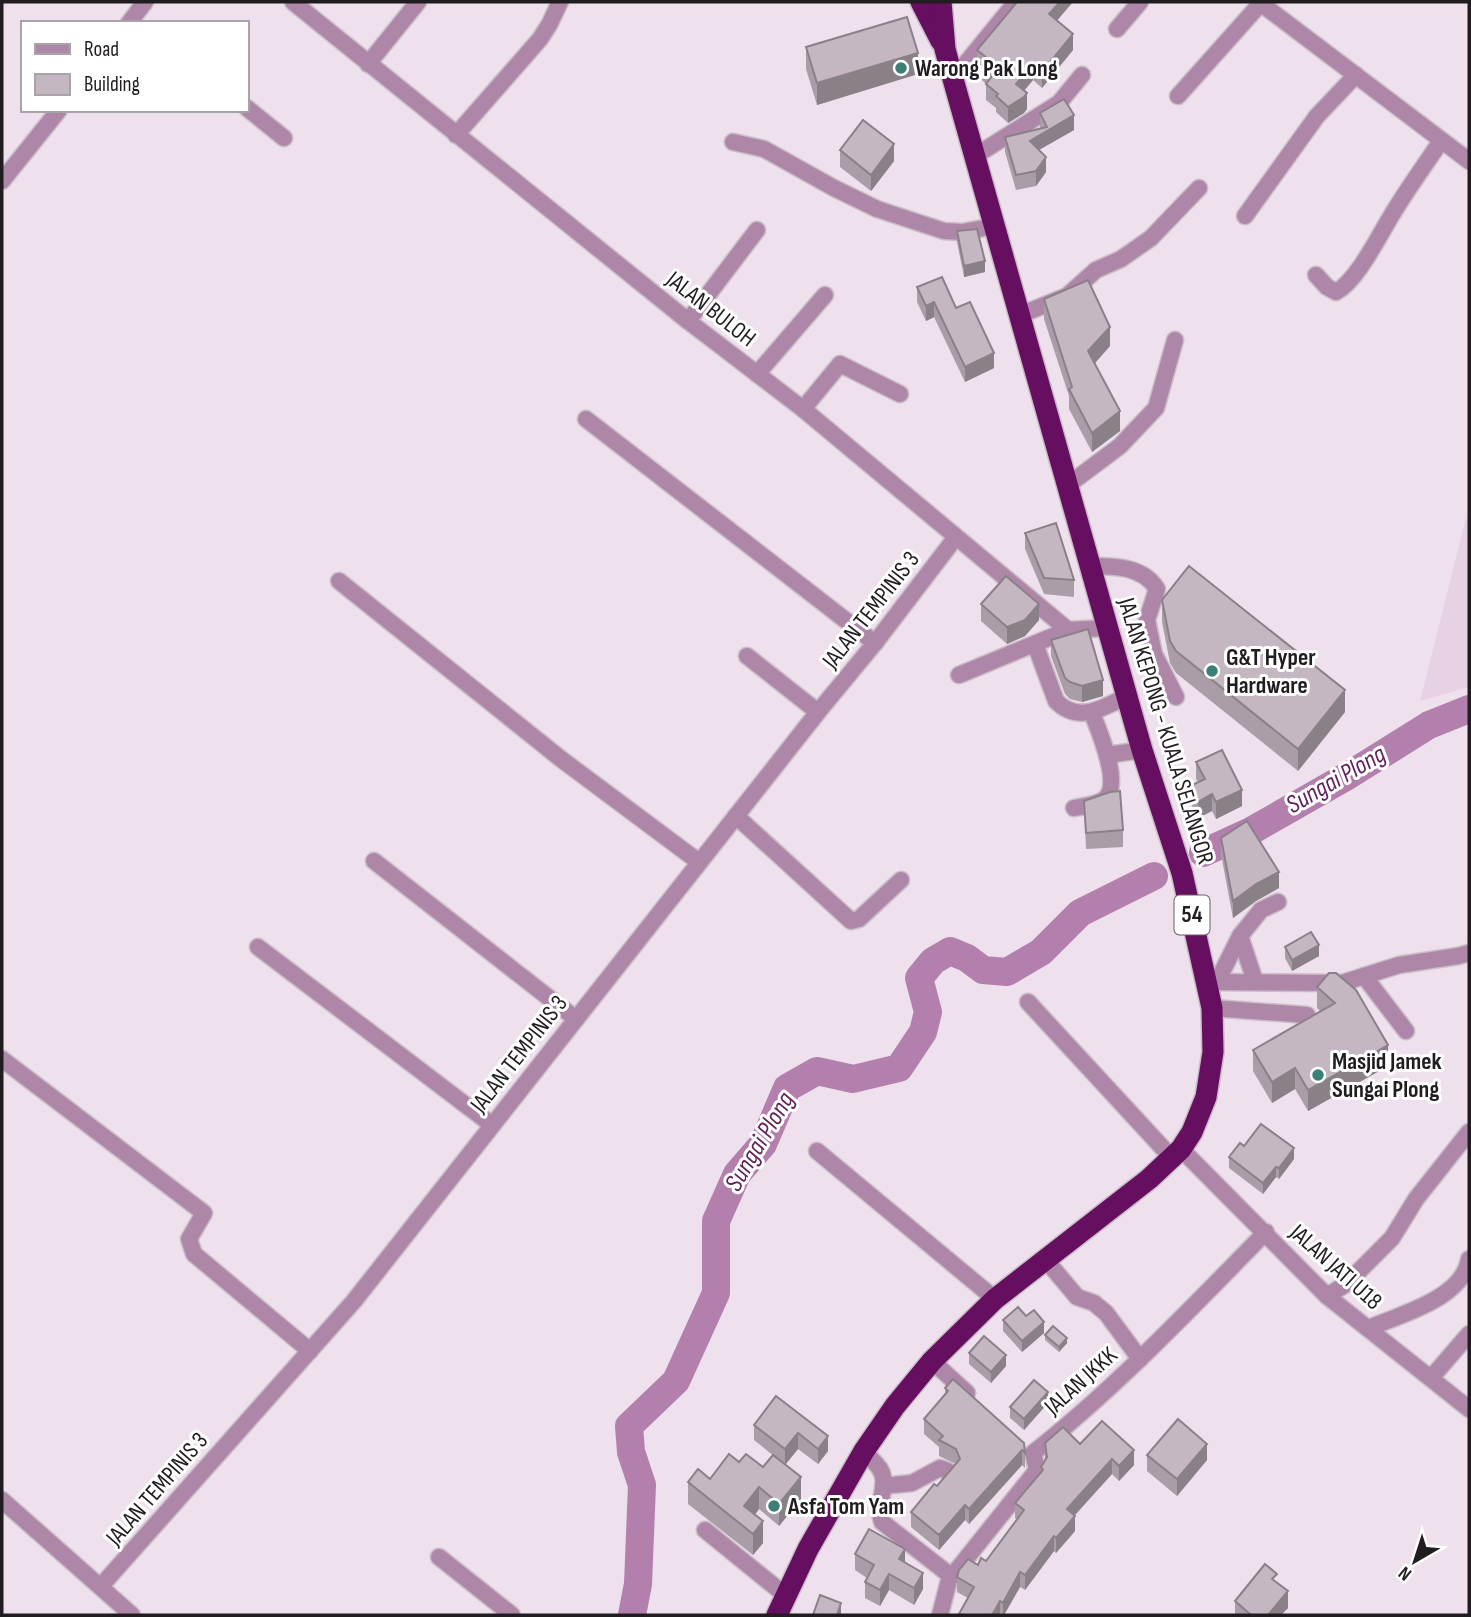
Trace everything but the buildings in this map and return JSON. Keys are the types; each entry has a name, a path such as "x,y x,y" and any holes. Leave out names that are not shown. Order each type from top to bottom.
{"highway":[{"name":"JALAN KEPONG - KUALA SELANGOR","path":"921,2 945,49"},
{"name":"JALAN KEPONG - KUALA SELANGOR","path":"777,1615 808,1549 864,1451 895,1406 932,1361 995,1299 1149,1179 1176,1154 1192,1132 1206,1097 1213,1052 1212,982 1182,873 1142,750 1107,628 953,79 945,49 941,2"}],"street":[{"path":"131,21 145,2"},
{"name":"JALAN BULOH","path":"293,2 688,321 803,409 1068,630"},
{"path":"368,64 418,2"},
{"path":"456,135 540,39 550,25 560,2"},
{"path":"953,79 1016,2"},
{"path":"1117,29 1140,2"},
{"path":"1178,96 1260,3 1469,161"},
{"path":"975,156 1059,103 1082,75"},
{"path":"1245,216 1317,116 1356,75"},
{"path":"248,109 284,138"},
{"path":"2,181 57,112"},
{"path":"1316,275 1332,291 1336,292 1344,286 1370,251 1441,141"},
{"path":"733,142 764,149 877,209 933,227 962,232 995,226"},
{"path":"1020,315 1067,296 1096,270 1121,259 1151,238 1199,188"},
{"path":"688,321 757,230"},
{"path":"757,374 825,295"},
{"path":"1068,485 1120,446 1156,408 1175,340"},
{"path":"803,409 841,364 900,394"},
{"path":"586,419 876,643"},
{"name":"JALAN TEMPINIS 3","path":"101,1586 354,1300 818,712 876,643 956,537"},
{"path":"1090,566 1121,566 1150,578 1157,589 1147,620 1154,654 1176,697"},
{"path":"339,581 561,759 699,862"},
{"path":"960,676 1068,630 1107,628"},
{"path":"1035,644 1056,701 1070,711 1093,713 1127,696"},
{"path":"747,656 818,712"},
{"path":"1074,808 1102,802 1111,788 1107,755 1093,713"},
{"path":"1107,755 1142,750"},
{"path":"736,816 850,921 859,919 901,880"},
{"path":"374,860 576,1019"},
{"path":"1212,982 1240,936 1261,910 1278,902"},
{"path":"1240,936 1255,981"},
{"path":"258,947 492,1125"},
{"path":"1212,982 1342,983 1399,965 1469,953"},
{"path":"1364,976 1406,1031"},
{"name":"JALAN JATI U18","path":"1028,1002 1176,1154 1266,1233 1327,1296 1469,1409"},
{"path":"1212,1008 1307,1015"},
{"path":"2,1059 205,1213 189,1239 194,1254 310,1351"},
{"path":"1327,1296 1346,1284 1392,1238 1416,1199 1469,1132"},
{"path":"817,1151 995,1299"},
{"name":"JALAN JKKK","path":"940,1615 951,1576 1037,1470 1028,1448 1140,1359 1266,1233"},
{"path":"1045,1259 1077,1297 1094,1303 1106,1313 1140,1359"},
{"path":"1369,1328 1433,1301 1456,1284 1467,1271 1469,1259"},
{"path":"1431,1378 1469,1334"},
{"path":"932,1361 983,1407"},
{"path":"864,1451 880,1470 884,1481 878,1511 882,1522 951,1576"},
{"path":"883,1486 912,1483 940,1468 948,1471"},
{"path":"2,1500 132,1615"},
{"path":"705,1530 785,1595"},
{"path":"439,1557 512,1615"}],"shaded area":[{"path":"1469,516 1469,687 1420,701 1465,521"}],"waterway":[{"name":"Sungai Plong","path":"1203,853 1251,831 1429,725 1469,709"},
{"name":"Sungai Plong","path":"632,1615 638,1584 642,1485 631,1452 629,1426 676,1381 716,1293 716,1221 737,1174 763,1144 787,1088 817,1071 853,1079 899,1068 923,1032 928,1012 919,978 933,961 950,951 967,958 983,970 1007,972 1041,952 1080,913 1154,876"}],"place":[{"name":"Warong Pak Long","path":"901,68"},
{"name":"G&T Hyper Hardware","path":"1212,671"},
{"name":"Masjid Jamek Sungai Plong","path":"1318,1075"},
{"name":"Asfa Tom Yam","path":"774,1506"}]}
